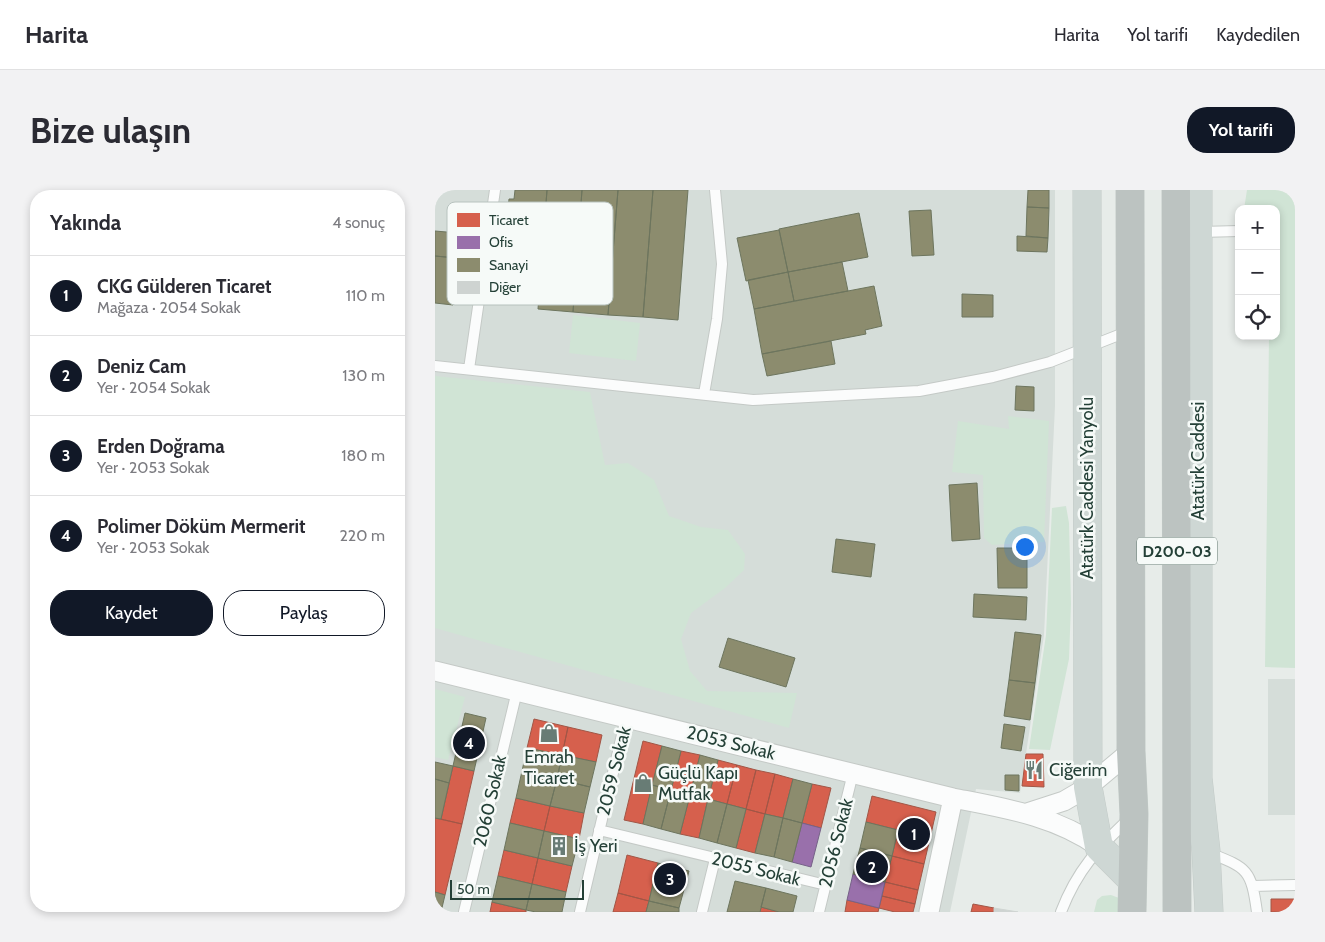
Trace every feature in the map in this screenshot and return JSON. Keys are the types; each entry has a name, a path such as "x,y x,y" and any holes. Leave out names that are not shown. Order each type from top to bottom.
{"highway":[{"name":"D200-03","path":"1130,190 1131,752 1134,814 1132,912"},
{"name":"Atatürk Caddesi","path":"1176,190 1191,848 1177,912"}],"main road":[{"name":"Atatürk Caddesi Yanyolu","path":"1087,190 1089,787 1099,847"},
{"name":"Atatürk Caddesi","path":"1198,190 1198,778 1191,848 1209,912"},
{"path":"1099,847 1132,880"}],"street":[{"name":"2053 Sokak","path":"435,671 953,798 1027,814 1066,827 1084,836 1099,847"},
{"path":"1027,814 1064,801 1089,787 1131,752"},
{"path":"929,912 953,798"}],"lane":[{"path":"704,394 717,319 722,264 715,190"},
{"path":"1199,232 1235,231"},
{"path":"469,369 478,305"},
{"path":"435,366 753,400 919,391 993,377 1050,362 1130,331"},
{"name":"2060 Sokak","path":"464,912 517,691"},
{"name":"2059 Sokak","path":"580,912 627,718"},
{"name":"2056 Sokak","path":"819,912 853,773"},
{"path":"1061,912 1077,878 1099,847 1134,814"},
{"name":"2055 Sokak","path":"599,830 825,885"},
{"path":"1191,848 1238,864 1246,872 1253,886 1257,912"},
{"path":"702,912 715,859"},
{"path":"1253,886 1295,886"}],"shaded area":[{"path":"435,190 1055,190 1055,406 1044,635 1020,793 976,789 950,912 435,912"},
{"path":"1268,679 1295,679 1295,815 1268,815"}],"green space":[{"path":"1247,190 1295,190 1295,668 1265,667 1269,340 1280,340 1280,205 1245,205"},
{"path":"573,315 640,323 636,361 569,353"},
{"path":"435,376 590,392 605,465 628,463 654,480 669,516 701,527 728,530 745,554 744,570 725,588 691,613 681,639 690,671 707,691 797,693 789,728 435,628"},
{"path":"1008,416 1049,421 1044,542 992,545 984,538 983,475 952,472 958,421 1009,429"},
{"path":"1066,506 1069,523 1071,604 1069,659 1050,750 1029,749 1046,635 1052,508"},
{"path":"435,689 465,697 448,760 435,757"},
{"path":"1111,895 1119,898 1119,912 1094,912 1097,900 1102,896"}],"building: Ticaret":[{"name":"Emrah Ticaret","path":"534,719 568,727 562,755 527,748"},
{"path":"568,727 602,735 596,762 562,755"},
{"name":"Güçlü Kapı Mutfak","path":"643,741 662,746 643,824 624,820"},
{"path":"681,751 700,755 690,795 671,790"},
{"name":"Ciğerim","path":"1026,754 1043,754 1044,787 1022,786"},
{"path":"718,760 737,765 727,804 708,799"},
{"path":"737,765 756,770 746,809 727,804"},
{"path":"453,766 474,771 462,824 441,819"},
{"path":"756,770 775,774 765,814 746,809"},
{"path":"775,774 793,779 783,818 765,814"},
{"path":"812,784 831,788 821,828 802,823"},
{"path":"690,795 708,799 699,838 680,834"},
{"path":"872,796 936,812 924,864 892,856 898,830 866,822"},
{"path":"516,798 550,806 544,831 510,823"},
{"path":"550,806 584,813 579,839 544,831"},
{"path":"746,809 765,814 755,853 736,848"},
{"path":"435,818 462,824 445,895 435,892"},
{"path":"504,850 538,858 532,884 498,876"},
{"path":"627,855 658,863 649,901 618,893"},
{"path":"892,856 924,864 918,890 885,882"},
{"path":"538,858 572,866 566,892 532,884"},
{"path":"885,882 918,890 915,904 882,896"},
{"path":"618,893 649,901 646,912 613,912"},
{"path":"882,896 915,904 913,912 895,912 879,908"},
{"path":"1271,899 1295,899 1295,912 1271,912"},
{"path":"847,900 879,908 878,912 845,912"},
{"path":"492,902 526,910 526,912 490,912"},
{"path":"973,904 994,908 994,912 971,912"},
{"path":"761,907 779,912 760,912"}],"building: Ofis":[{"path":"802,823 821,828 811,867 792,862"},
{"path":"853,874 885,882 879,908 847,900"}],"building: Sanayi":[{"path":"515,190 547,190 546,202 509,202 509,199 514,199"},
{"path":"547,190 582,190 581,202 546,202"},
{"path":"582,190 618,190 613,252 613,202 581,202"},
{"path":"618,190 653,190 643,317 608,315 609,305 613,305 613,252"},
{"path":"653,190 688,190 678,320 643,317"},
{"path":"1028,190 1049,190 1049,208 1027,207"},
{"path":"1027,207 1049,208 1048,238 1026,236"},
{"path":"931,210 934,255 912,256 909,211"},
{"path":"859,213 868,257 788,272 779,229"},
{"path":"779,230 788,272 746,281 737,238"},
{"path":"435,231 447,232 447,257 435,256"},
{"path":"1017,236 1048,238 1047,252 1017,251"},
{"path":"435,256 447,257 447,304 435,303"},
{"path":"842,262 848,291 794,301 788,272"},
{"path":"788,272 794,301 754,309 748,280"},
{"path":"874,286 882,326 865,330 866,334 762,354 754,309"},
{"path":"962,294 993,295 993,317 962,317"},
{"path":"538,305 574,305 573,312 538,309"},
{"path":"574,305 609,305 608,315 573,312"},
{"path":"831,341 835,364 767,376 762,354"},
{"path":"1016,386 1034,387 1034,411 1015,410"},
{"path":"977,483 980,539 952,541 949,485"},
{"path":"836,539 875,544 871,577 832,572"},
{"path":"997,548 1027,548 1027,588 998,588"},
{"path":"974,594 1027,597 1026,620 973,617"},
{"path":"1015,632 1041,635 1035,683 1009,680"},
{"path":"728,638 795,658 786,687 719,667"},
{"path":"1009,680 1035,683 1030,720 1004,716"},
{"path":"465,713 486,718 474,771 453,766"},
{"path":"1004,724 1025,727 1021,751 1001,748"},
{"path":"662,746 681,751 671,790 652,785"},
{"path":"527,748 562,755 557,779 522,771"},
{"path":"562,755 596,762 590,787 557,779"},
{"path":"700,755 718,760 708,799 690,795"},
{"path":"435,762 453,766 449,783 435,779"},
{"name":"İş Yeri","path":"522,771 557,779 550,806 516,798"},
{"path":"1005,775 1019,775 1019,791 1005,790"},
{"path":"435,779 449,783 441,819 435,818"},
{"path":"557,779 590,787 584,813 550,806"},
{"path":"793,779 812,784 802,823 783,818"},
{"name":"İş Yeri","path":"652,785 671,790 661,829 643,824"},
{"name":"İş Yeri","path":"671,790 690,795 680,834 661,829"},
{"path":"708,799 727,804 717,843 699,838"},
{"path":"727,804 746,809 736,848 717,843"},
{"path":"765,814 783,818 774,857 755,853"},
{"path":"783,818 802,823 792,862 774,857"},
{"path":"866,822 898,830 892,856 860,848"},
{"name":"İş Yeri","path":"510,823 544,831 538,858 504,850"},
{"name":"İş Yeri","path":"544,831 579,839 572,866 538,858"},
{"path":"860,848 892,856 885,882 853,874"},
{"path":"658,863 689,871 679,908 649,901"},
{"path":"498,876 532,884 526,910 492,902"},
{"path":"735,881 766,888 760,912 727,912"},
{"name":"İş Yeri","path":"532,884 566,892 562,912 526,910"},
{"path":"766,888 797,896 793,912 779,912 761,907"},
{"path":"435,892 445,895 441,912 435,912"},
{"path":"649,901 679,908 679,912 646,912"}],"building: Diğer":[{"path":"994,908 1018,912 994,912"}],"place":[{"name":"Emrah Ticaret","path":"549,733"},
{"name":"Polimer Döküm Mermerit","path":"469,743"},
{"name":"Ciğerim","path":"1034,770"},
{"name":"Güçlü Kapı Mutfak","path":"643,783"},
{"name":"CKG Gülderen Ticaret","path":"914,834"},
{"name":"İş Yeri","path":"559,846"},
{"name":"Deniz Cam","path":"872,867"},
{"name":"Erden Doğrama","path":"670,879"}]}
